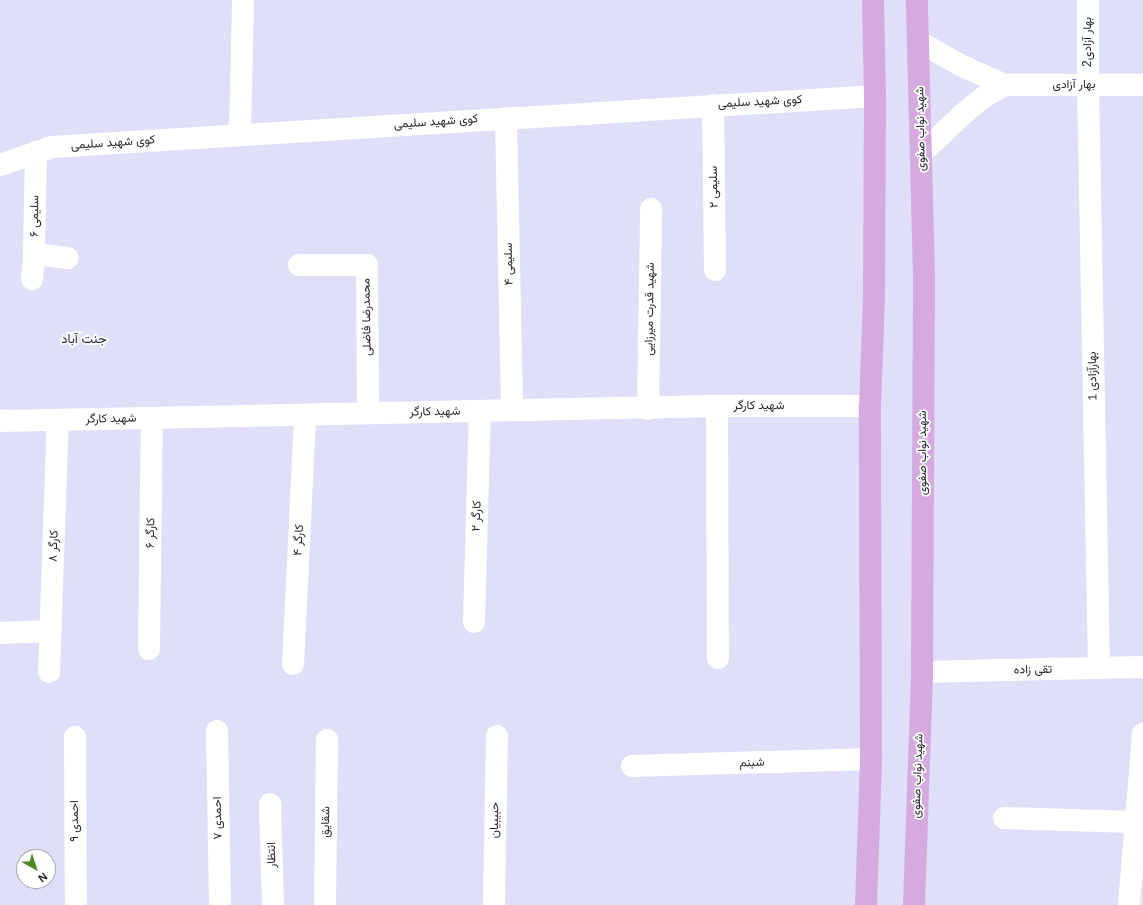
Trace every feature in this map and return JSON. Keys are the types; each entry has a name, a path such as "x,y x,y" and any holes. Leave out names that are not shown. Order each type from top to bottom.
{"main road":[{"path":"866,905 871,760 870,406 874,296 876,96 872,0"},
{"name":"شهید نواب صفوی","path":"914,905 922,672 924,275 917,0"}],"street":[{"path":"240,134 243,0"},
{"name":"بهار آزادی2","path":"1088,0 1088,84"},
{"name":"بهار آزادی","path":"918,41 973,72 1005,85 1143,85"},
{"name":"بهارآزادی 1","path":"1088,84 1099,668"},
{"name":"بهار آزادی","path":"922,154 963,114 984,97 1005,85"},
{"name":"کوی شهید سلیمی","path":"0,165 52,147 240,134 876,96"},
{"name":"سلیمی ۲","path":"713,105 715,270"},
{"name":"سلیمی ۴","path":"506,118 512,410"},
{"name":"سلیمی ۶","path":"32,279 34,254 36,152"},
{"name":"شهید قدرت میرزایی","path":"648,408 651,209"},
{"path":"34,254 68,258"},
{"name":"محمدرضا فاضلی","path":"299,265 367,265 368,413"},
{"path":"717,406 718,658"},
{"name":"شهید کارگر","path":"0,421 717,406 870,406"},
{"name":"کارگر ۲","path":"474,622 480,411"},
{"name":"کارگر ۴","path":"293,664 305,415"},
{"name":"کارگر ۶","path":"149,649 152,418"},
{"name":"کارگر ۸","path":"49,672 58,420"},
{"path":"0,633 51,631"},
{"name":"تقی زاده","path":"922,672 1143,667"},
{"name":"احمدی ۷","path":"217,731 220,905"},
{"path":"1129,905 1134,822 1143,734"},
{"name":"حبیبیان","path":"494,905 497,736"},
{"name":"احمدی ۹","path":"75,737 76,905"},
{"name":"شقایق","path":"325,905 327,740"},
{"name":"شبنم","path":"632,766 871,760"},
{"name":"انتظار","path":"270,804 273,905"},
{"path":"1004,818 1134,822"}],"district":[{"name":"جنت آباد","path":"84,339"}]}
